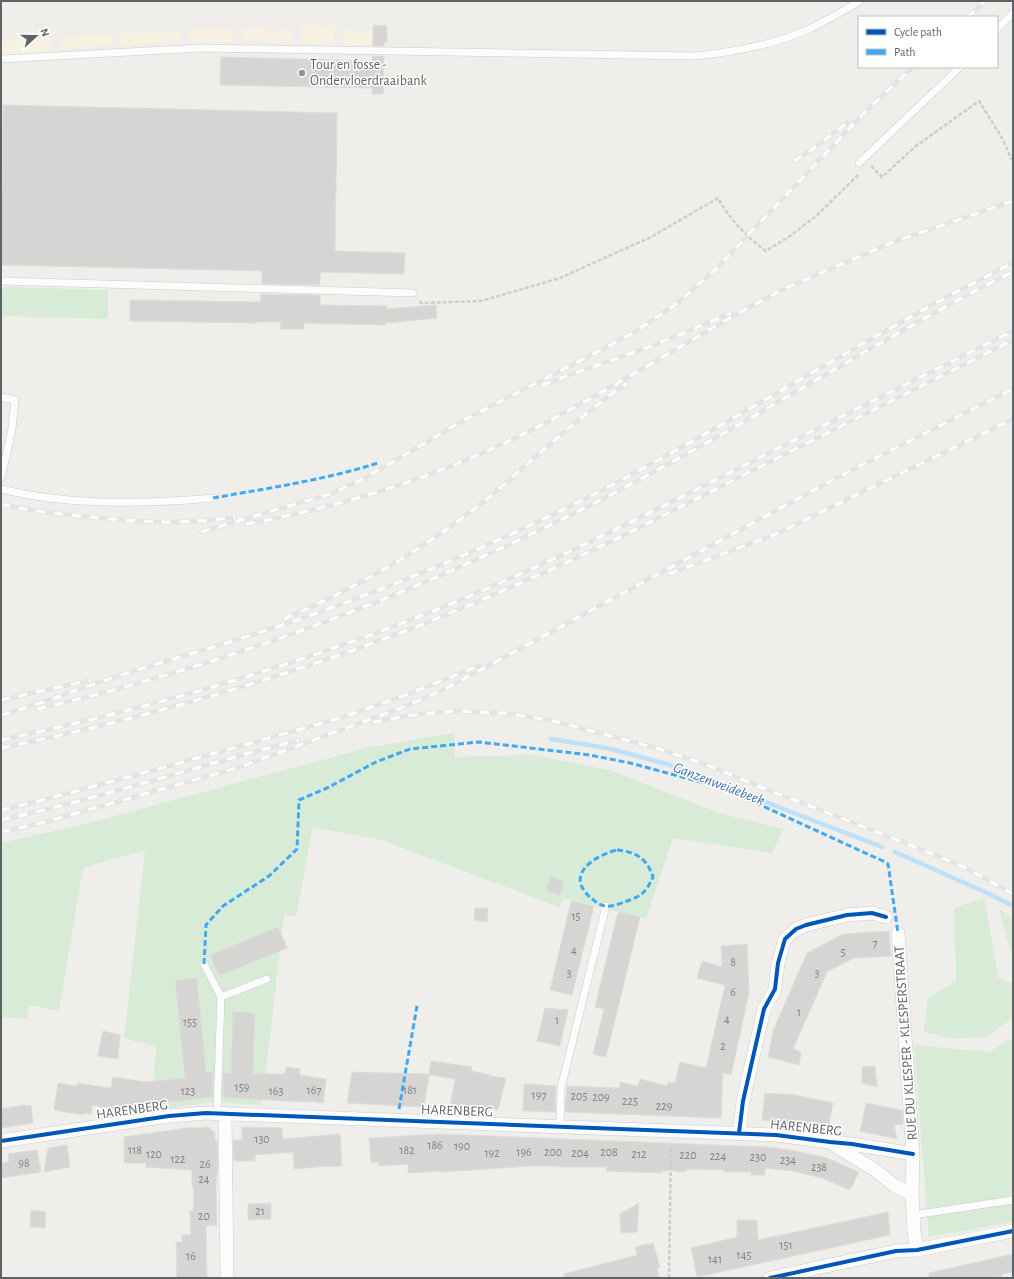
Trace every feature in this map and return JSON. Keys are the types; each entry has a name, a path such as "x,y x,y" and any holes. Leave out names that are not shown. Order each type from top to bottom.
{"street":[{"path":"739,1133 743,1101 764,1009 775,989 778,963 785,940 796,929 806,925 848,915 872,913 886,917"},
{"name":"RUE DU KLESPER - KLESPERSTRAAT","path":"898,933 913,1154 912,1194 914,1232 917,1250"},
{"name":"HARENBERG","path":"1,1141 169,1116 221,1113 560,1125 776,1135 852,1144 913,1154"},
{"path":"221,1113 227,1278"},
{"name":"HARENBERG","path":"830,1142 875,1170 895,1186 912,1194"},
{"path":"770,1278 896,1251 917,1250 1013,1231"}],"lane":[{"path":"1,59 201,48 696,56 754,47 807,30 860,1"},
{"path":"998,28 1013,13"},
{"path":"861,166 959,68"},
{"path":"1,281 413,293"},
{"path":"1,397 15,400 12,429 1,478"},
{"path":"1,489 57,500 80,501 172,502 213,498"},
{"path":"560,1125 560,1088 606,906"},
{"path":"204,964 221,997 221,1113"},
{"path":"221,997 268,979"},
{"path":"913,1215 1013,1200"}],"path":[{"path":"869,164 882,177 916,146 979,101 1002,138 1013,160"},
{"path":"413,293 421,303 481,301 533,287 569,275 651,237 718,198 743,232 766,251 790,236 816,216 861,166"},
{"path":"669,1278 671,1140"}],"green space":[{"path":"5,287 108,290 108,319 1,316 1,289"},
{"path":"454,733 455,757 531,755 609,770 722,814 783,829 772,853 673,838 646,919 564,898 559,907 381,840 313,827 296,916 284,915 262,1105 213,1102 151,1111 156,1047 124,1038 145,850 83,868 59,1011 29,1005 27,1019 3,1017 1,1025 1,843 93,822 366,748"},
{"path":"984,898 999,979 1013,984 1013,1018 988,1036 958,1039 924,1032 928,998 956,981 954,908"},
{"path":"999,909 1013,918 1013,961"},
{"path":"1013,1037 1013,1222 929,1237 914,1045 989,1052"}],"sand":[{"path":"301,25 334,26 333,44 301,43"},
{"path":"233,28 233,42 188,42 188,29"},
{"path":"242,29 292,30 293,43 242,42"},
{"path":"343,30 373,31 373,45 343,44"},
{"path":"180,31 181,42 122,45 121,34"},
{"path":"113,34 113,46 80,47 60,50 60,37"},
{"path":"50,38 51,51 1,55 1,40"}],"building":[{"path":"373,25 387,26 387,42 384,42 384,46 373,46"},
{"name":"Tour en fosse - Ondervloerdraaibank","path":"373,56 384,56 383,94 372,94 372,88 220,85 221,57 372,61"},
{"path":"3,105 337,113 335,251 405,253 404,274 320,272 320,285 262,284 262,271 1,265"},
{"path":"261,294 320,295 320,305 387,306 387,309 436,305 437,318 386,323 386,325 304,323 304,329 280,329 281,322 130,321 130,300 261,302"},
{"path":"551,877 564,881 560,895 546,891"},
{"path":"571,901 594,906 572,995 550,990"},
{"path":"475,908 488,908 487,922 474,920"},
{"path":"618,912 640,917 606,1057 593,1054 604,1009 595,1007"},
{"path":"278,927 287,948 219,976 210,955"},
{"path":"889,931 891,956 854,958 827,972 793,1049 801,1052 799,1065 768,1057 773,1031 807,953 843,934"},
{"path":"747,944 749,993 731,1075 723,1073 721,1118 565,1112 567,1086 619,1088 620,1082 638,1086 640,1079 667,1086 668,1082 675,1083 680,1062 706,1068 725,985 697,978 702,961 722,967 721,946"},
{"path":"197,978 206,1072 213,1072 213,1097 149,1104 119,1110 92,1105 91,1114 83,1113 83,1115 54,1110 58,1083 77,1086 77,1083 111,1088 113,1077 145,1082 185,1078 175,980"},
{"path":"545,1008 568,1010 560,1046 537,1041"},
{"path":"233,1012 255,1013 253,1074 285,1074 286,1067 300,1069 299,1075 326,1079 323,1103 310,1101 225,1098 225,1096 223,1096 223,1073 231,1073"},
{"path":"103,1031 120,1035 118,1059 98,1056"},
{"path":"431,1061 472,1067 471,1071 506,1078 498,1110 450,1107 455,1079 429,1075 424,1107 347,1103 352,1072 429,1074"},
{"path":"875,1066 877,1087 862,1083 862,1067"},
{"path":"524,1084 556,1086 555,1112 523,1111"},
{"path":"765,1093 795,1095 833,1103 828,1130 811,1125 762,1120"},
{"path":"866,1103 902,1110 903,1124 894,1125 897,1139 860,1131"},
{"path":"31,1105 33,1123 1,1128 1,1109"},
{"path":"208,1127 215,1133 215,1140 217,1140 218,1161 216,1187 217,1225 206,1226 207,1278 177,1278 176,1242 182,1242 182,1235 191,1235 190,1211 193,1211 194,1188 192,1188 192,1170 146,1167 146,1163 124,1163 124,1137 187,1128"},
{"path":"242,1127 282,1128 283,1139 340,1134 342,1166 294,1169 293,1152 255,1155 255,1161 234,1161 233,1140 242,1140"},
{"path":"440,1134 767,1147 796,1151 827,1158 859,1172 850,1190 822,1178 792,1171 765,1168 765,1175 751,1175 751,1172 723,1172 724,1170 689,1169 683,1172 668,1170 661,1171 661,1173 606,1171 607,1167 559,1166 532,1166 408,1173 408,1164 379,1166 379,1162 371,1163 369,1138"},
{"path":"67,1145 70,1167 44,1172 48,1148"},
{"path":"37,1150 41,1172 1,1178 1,1163 9,1162 8,1154"},
{"path":"271,1203 271,1219 248,1220 248,1204"},
{"path":"639,1203 637,1232 621,1233 620,1214"},
{"path":"31,1210 46,1212 45,1228 30,1227"},
{"path":"888,1212 890,1235 697,1277 691,1248 737,1237 737,1220 757,1220 758,1240"},
{"path":"653,1243 660,1267 657,1268 660,1278 565,1278 564,1274 637,1255 635,1247"},
{"path":"1013,1254 1013,1272 1002,1274 1002,1276 992,1278 929,1278 929,1273"}],"waterway":[{"name":"Ganzenweidebeek","path":"551,739 607,748 670,765 882,847"},
{"name":"Ganzenweidebeek","path":"895,852 1013,906"}],"railway":[{"path":"969,16 985,1"},
{"path":"201,532 333,493 367,477 464,420 633,333 675,305 714,271 866,111 912,68"},
{"path":"794,161 847,123"},
{"path":"786,288 893,242 1013,201"},
{"path":"1,715 117,676 307,617 403,581 473,551 612,485 912,316 1013,263"},
{"path":"37,709 112,690 259,646 331,620 474,561 612,494 744,422 961,298 1013,272"},
{"path":"246,524 351,500 421,478 455,465 555,418 723,322 790,286"},
{"path":"542,385 657,344 731,313"},
{"path":"1,740 110,715 217,686 323,652 468,597 623,526 1013,331"},
{"path":"1,748 96,727 236,689 373,643 433,620 521,583 608,543 1013,340"},
{"path":"284,619 338,594 390,566 440,534 487,499 573,425 627,383"},
{"path":"1,832 45,822 237,768 401,708 449,687 838,477 1013,389"},
{"path":"669,574 776,534 1013,419"},
{"path":"1,504 23,509 107,519 180,522 217,520 235,517"},
{"path":"1,810 158,769 340,718 403,696 481,665"},
{"path":"1,700 91,680"},
{"path":"373,722 420,714 456,711 503,713 550,720 656,748 710,766 908,844 964,867 1013,894"},
{"path":"1,820 114,792 299,740"}],"marked path":[{"path":"213,498 317,479 378,463"},
{"path":"204,964 206,925 223,906 269,876 297,849 299,800 327,788 376,762 410,749 479,742 590,755 630,763 723,788 888,864 898,933"},
{"path":"617,850 636,855 648,865 653,877 643,893 632,899 614,905 604,906 590,897 583,889 580,881 582,873 592,861 600,856 617,850"},
{"path":"399,1109 417,1006"}],"cycle path":[{"path":"739,1133 743,1101 764,1009 775,989 778,963 785,939 796,929 806,925 847,915 872,913 886,917"},
{"path":"1,1141 169,1116 206,1113 776,1135 852,1144 913,1154"},
{"path":"770,1278 896,1251 917,1250 1013,1231"}],"place":[{"name":"Tour en fosse - Ondervloerdraaibank","path":"302,73"}]}
